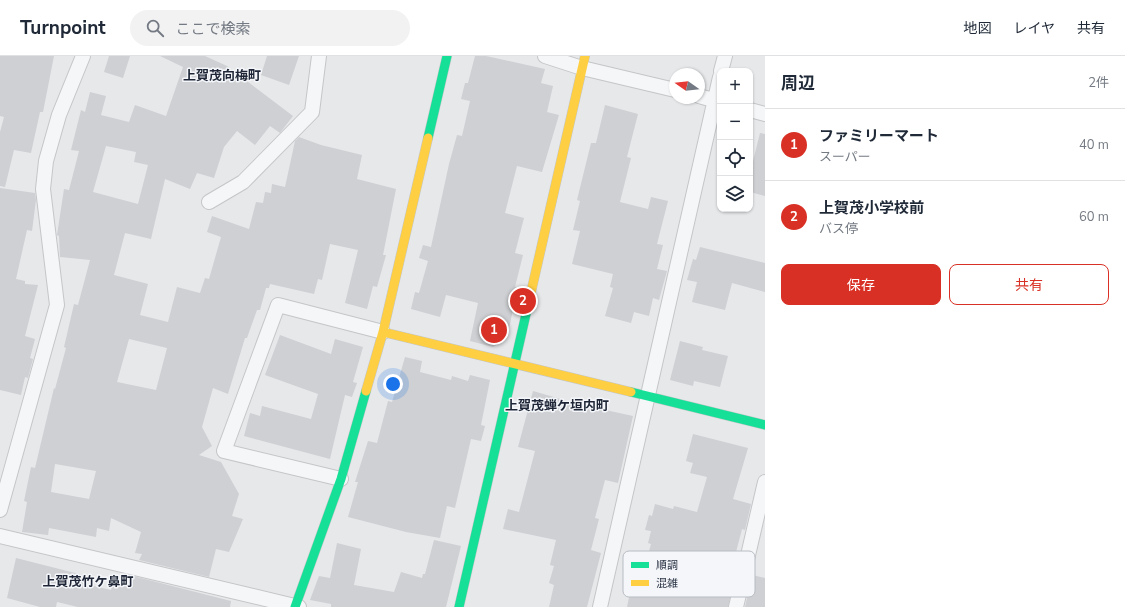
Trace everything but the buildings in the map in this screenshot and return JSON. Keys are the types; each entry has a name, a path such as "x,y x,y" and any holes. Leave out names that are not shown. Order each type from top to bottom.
{"street":[{"path":"0,510 57,305 43,189 46,161 59,115 83,56"},
{"path":"209,202 243,182 312,112 319,56"},
{"path":"0,536 296,607 341,479 383,332 447,56"},
{"path":"545,56 583,62 669,88"},
{"path":"722,68 725,56"},
{"path":"459,607 583,62"},
{"path":"600,607 717,101 705,98"},
{"path":"753,111 765,114"},
{"path":"341,479 224,451 278,306 765,425"},
{"path":"749,551 765,482"},
{"path":"736,607 738,597"}],"traffic: fast":[{"path":"428,138 447,56"},
{"path":"459,607 529,301"},
{"path":"295,607 341,479 366,391"},
{"path":"631,392 765,425"}],"traffic: slow":[{"path":"529,301 585,56"},
{"path":"366,391 383,332 428,138"},
{"path":"383,332 631,392"}],"place":[{"name":"上賀茂小学校前","path":"523,301"},
{"name":"ファミリーマート","path":"494,330"}],"district":[{"name":"上賀茂向梅町","path":"222,76"},
{"name":"上賀茂蝉ケ垣内町","path":"557,406"},
{"name":"上賀茂竹ケ鼻町","path":"88,582"}]}
